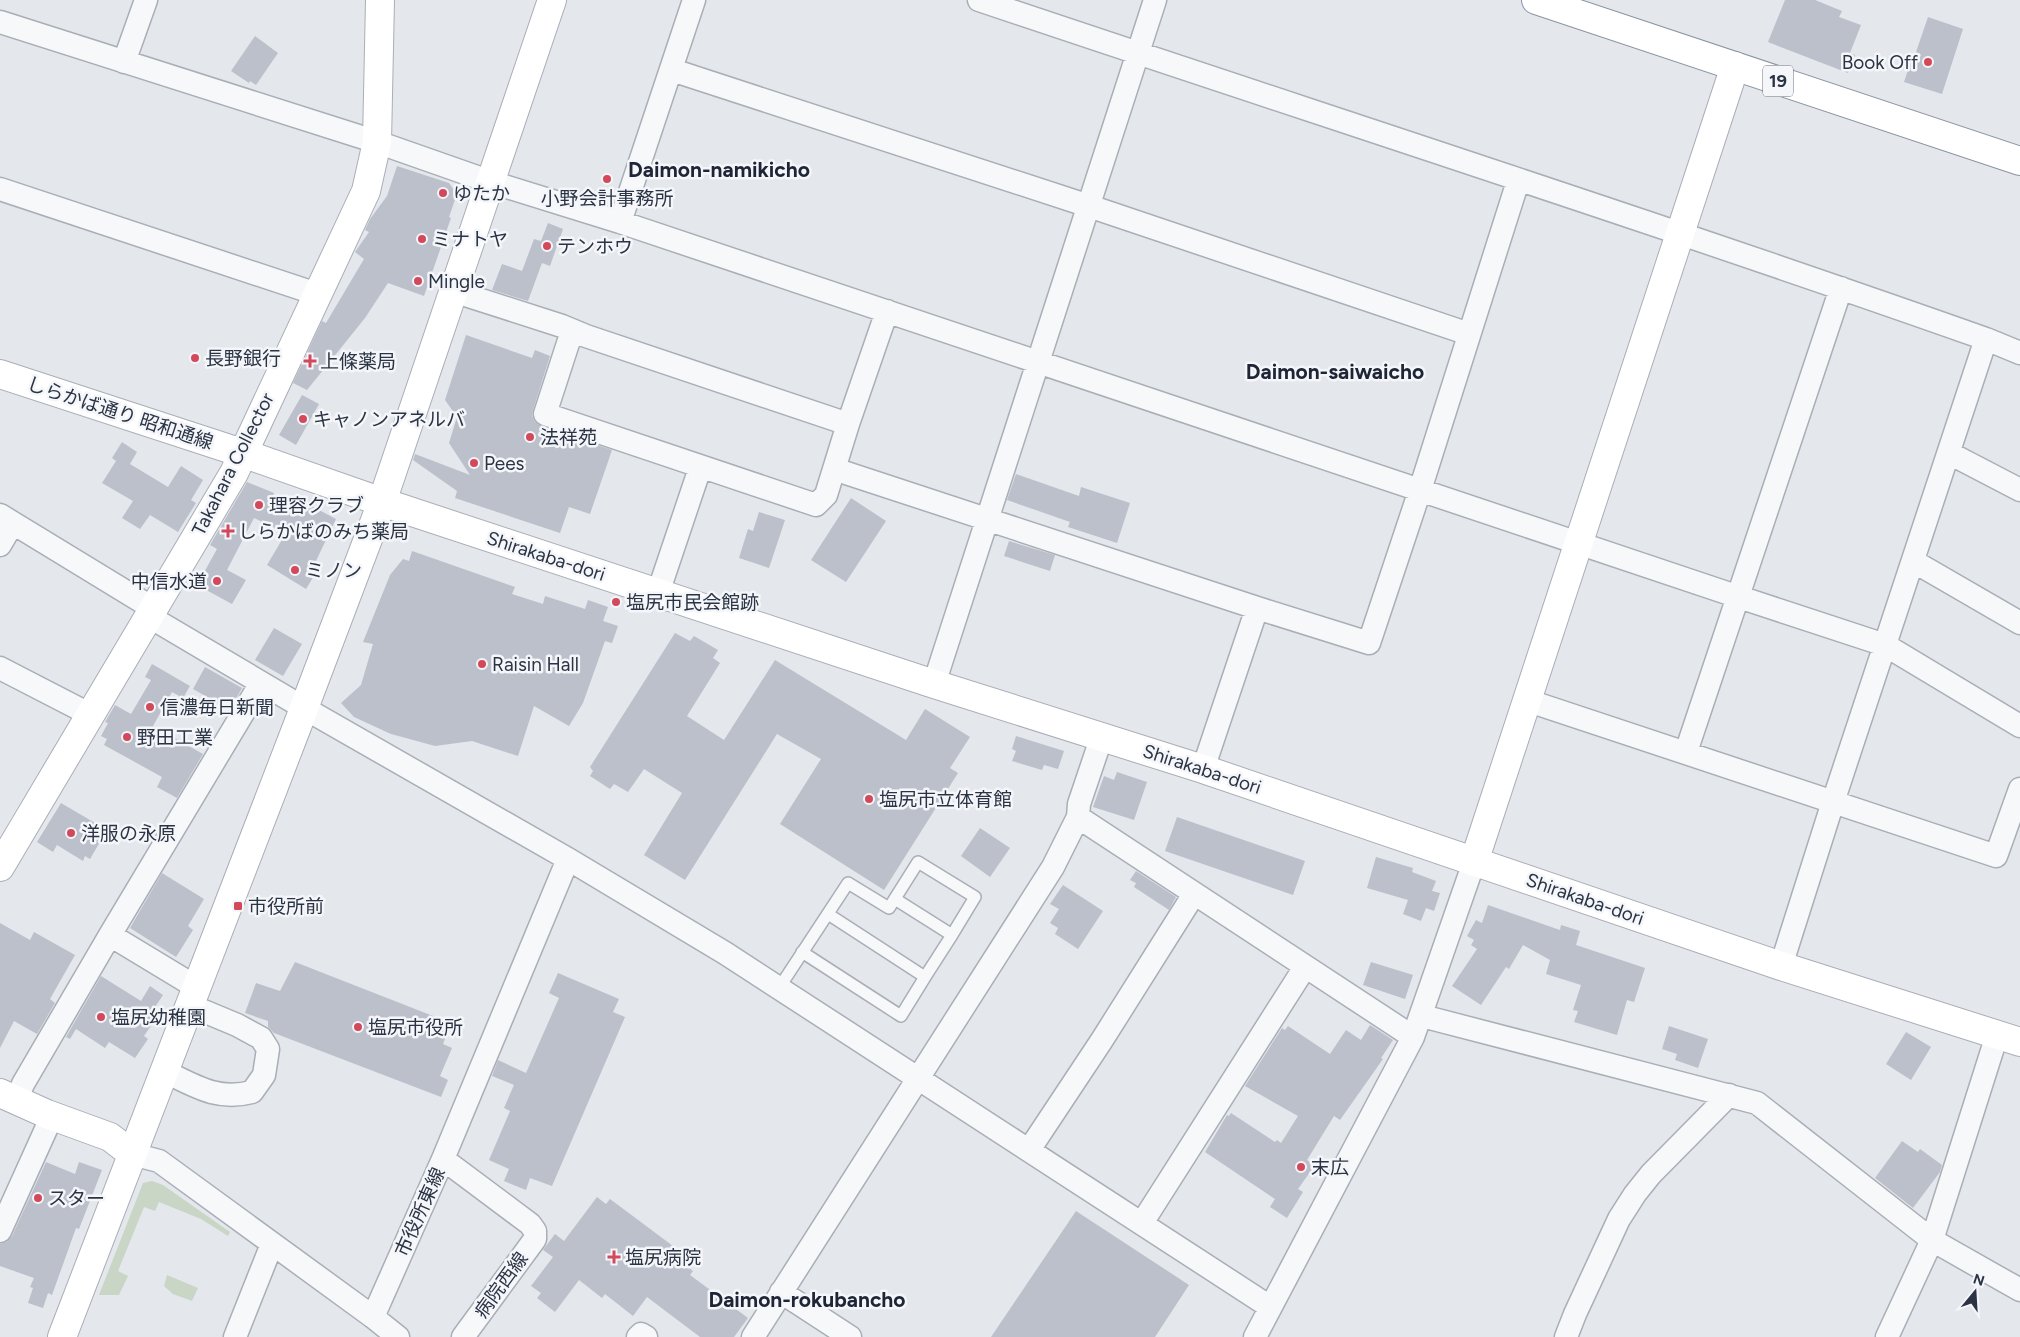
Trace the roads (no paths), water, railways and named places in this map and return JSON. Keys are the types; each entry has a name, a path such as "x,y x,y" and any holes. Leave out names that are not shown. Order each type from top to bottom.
{"main road":[{"name":"Takahara Collector","path":"0,867 234,472 366,191 377,142 380,0"},
{"path":"62,1337 382,502 552,0"},
{"name":"19","path":"1536,0 2020,161"},
{"path":"1474,862 1734,66"},
{"name":"しらかば通り 昭和通線","path":"0,374 242,453 382,502"},
{"name":"Shirakaba-dori","path":"382,502 934,684 1203,769 1781,966 2008,1038"},
{"path":"6,1100 47,1127 111,1150 132,1154"},
{"path":"6,1100 110,1136 132,1154"}],"street":[{"path":"124,62 146,0"},
{"path":"620,222 694,0"},
{"path":"979,0 1518,181 1680,232 1986,338 2020,353"},
{"path":"934,684 1155,0"},
{"path":"0,22 377,142 491,182 620,222 1739,597 1885,644 2020,726"},
{"path":"672,70 1089,206 1469,334"},
{"path":"834,469 1257,608 1369,642 1420,490 1518,181"},
{"path":"0,189 317,294"},
{"path":"1686,752 1841,288"},
{"path":"453,291 848,424"},
{"path":"572,331 545,414 693,463 700,468 816,505 826,495 887,311"},
{"path":"1781,966 1986,338"},
{"path":"1949,453 2020,490"},
{"path":"658,593 700,468"},
{"path":"0,545 6,519 304,708 568,858 725,953 1270,1307"},
{"path":"1913,561 2020,623"},
{"path":"1203,769 1257,608"},
{"path":"0,668 91,715"},
{"path":"6,1100 23,1084 255,693"},
{"path":"1526,700 1996,856 2020,788"},
{"path":"753,1337 1053,867 1078,817 1079,804 1102,736"},
{"path":"1078,817 1413,1037"},
{"path":"443,1159 568,858"},
{"path":"1255,1337 1413,1037 1422,1016 1474,862"},
{"path":"1029,1150 1102,1040 1194,894"},
{"path":"110,935 193,996 237,1025 261,1038 268,1050 264,1075 252,1092 237,1096 206,1092 164,1071"},
{"path":"1142,1223 1305,967"},
{"path":"1422,1016 1758,1103 1932,1240 2020,1290"},
{"path":"1887,1337 1932,1240 2008,1038"},
{"path":"1566,1337 1619,1219 1635,1194 1651,1174 1729,1095"},
{"path":"0,1231 47,1127"},
{"path":"132,1154 159,1161 374,1317 398,1337"},
{"name":"市役所東線","path":"374,1317 443,1159 530,1224 535,1231"},
{"name":"病院西線","path":"463,1337 535,1239 535,1231"},
{"path":"235,1337 272,1244"},
{"path":"782,1292 850,1337"},
{"path":"638,1337 641,1334 646,1337"}],"lane":[{"path":"779,988 802,952 848,883 889,908 918,862 975,897 901,1016 802,952"},
{"path":"895,899 952,935"},
{"path":"828,914 925,977"}],"place":[{"name":"Book Off","path":"1928,62"},
{"name":"小野会計事務所","path":"607,179"},
{"name":"ゆたか","path":"443,193"},
{"name":"ミナトヤ","path":"422,239"},
{"name":"テンホウ","path":"547,246"},
{"name":"Mingle","path":"418,281"},
{"name":"長野銀行","path":"195,358"},
{"name":"上條薬局","path":"310,361"},
{"name":"キャノンアネルバ","path":"303,419"},
{"name":"法祥苑","path":"530,437"},
{"name":"Pees","path":"474,463"},
{"name":"理容クラブ","path":"259,505"},
{"name":"しらかばのみち薬局","path":"228,531"},
{"name":"ミノン","path":"295,570"},
{"name":"中信水道","path":"217,581"},
{"name":"塩尻市民会館跡","path":"616,602"},
{"name":"Raisin Hall","path":"482,664"},
{"name":"信濃毎日新聞","path":"150,707"},
{"name":"野田工業","path":"127,737"},
{"name":"塩尻市立体育館","path":"869,799"},
{"name":"洋服の永原","path":"71,833"},
{"name":"市役所前","path":"238,906"},
{"name":"塩尻幼稚園","path":"101,1017"},
{"name":"塩尻市役所","path":"358,1027"},
{"name":"末広","path":"1301,1167"},
{"name":"スター","path":"38,1198"},
{"name":"塩尻病院","path":"614,1257"}],"district":[{"name":"Daimon-namikicho","path":"719,169"},
{"name":"Daimon-saiwaicho","path":"1335,371"},
{"name":"Daimon-rokubancho","path":"807,1299"}]}
